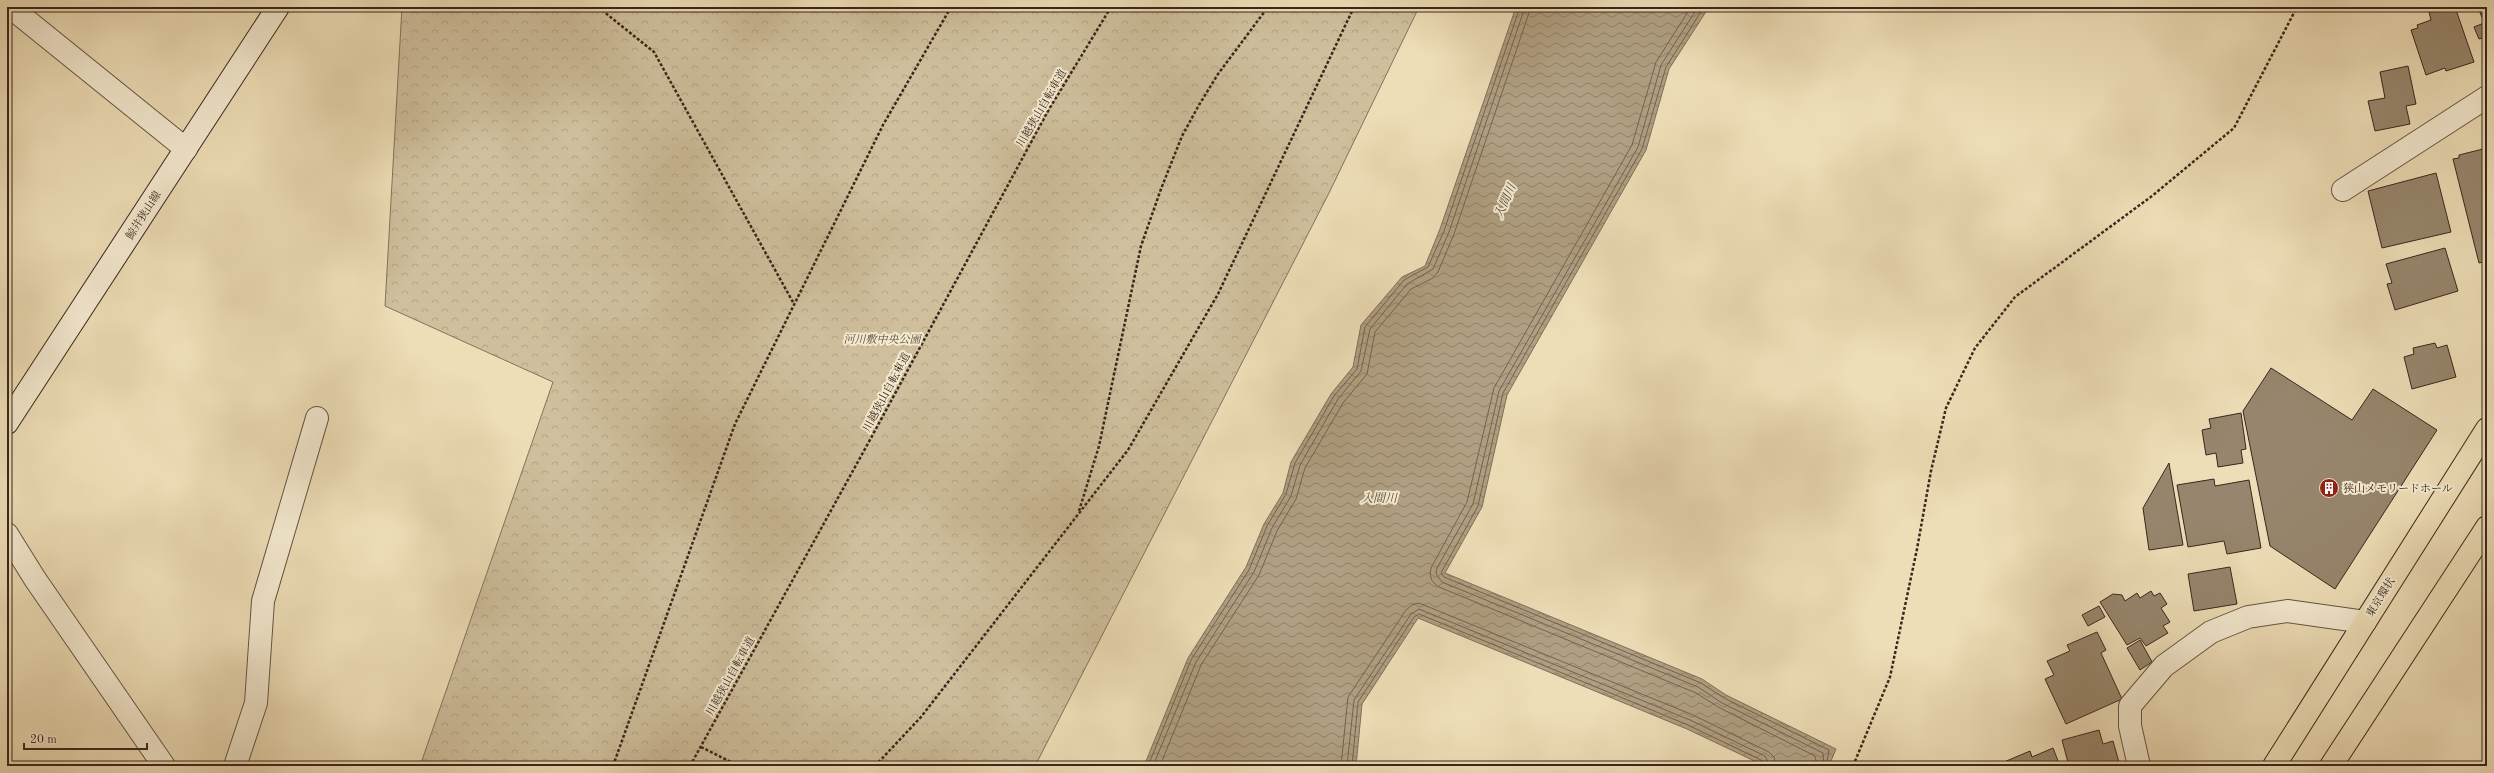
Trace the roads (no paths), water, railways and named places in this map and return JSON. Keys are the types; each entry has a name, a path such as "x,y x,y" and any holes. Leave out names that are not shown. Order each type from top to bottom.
{"highway":[{"name":"東京環状","path":"2274,766 2487,429"},
{"path":"2332,766 2487,527"}],"street":[{"path":"10,7 186,149"},
{"name":"鯨井狭山線","path":"7,423 278,7"},
{"path":"2343,190 2487,97"},
{"path":"235,766 256,703 263,601 317,418"},
{"path":"7,534 35,580 164,766"},
{"path":"2138,766 2130,726 2130,706 2164,666 2211,632 2248,618 2288,611 2365,622"}],"water":[{"name":"入間川","path":"1516,7 1709,7 1669,69 1646,150 1507,395 1482,507 1445,573 1702,679 1726,695 1836,749 1831,761 1844,766 1765,766 1687,729 1418,618 1362,704 1356,766 1144,766 1188,658 1246,567 1264,524 1283,493 1291,462 1331,394 1353,367 1361,325 1402,277 1425,266 1440,229"}],"place":[{"name":"狭山メモリードホール","path":"2329,488"}],"park label":[{"name":"河川敷中央公園","path":"882,339"}]}
